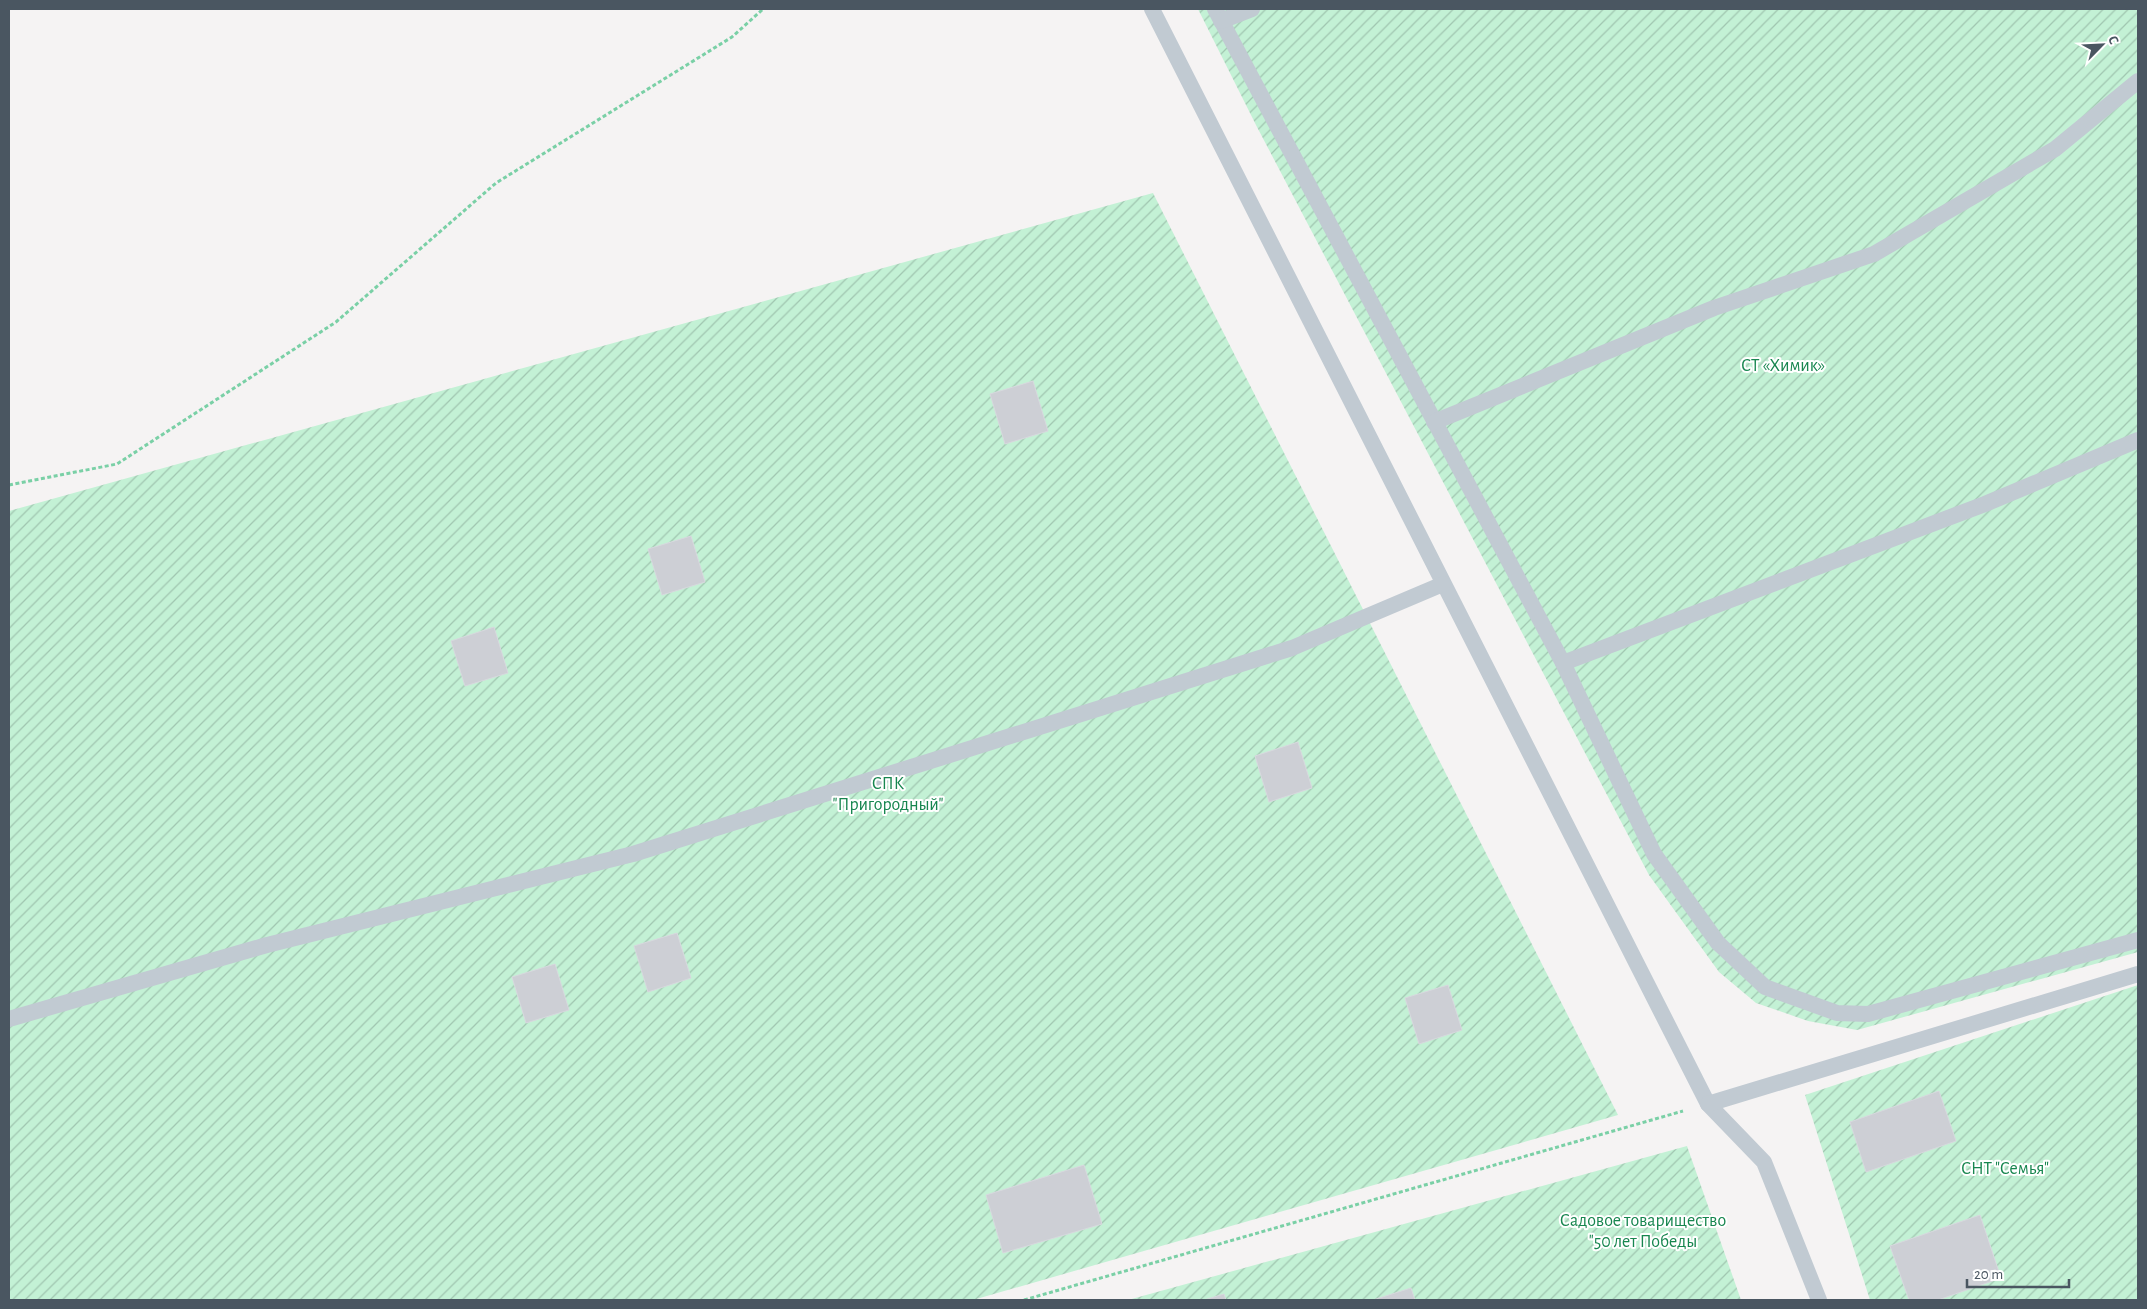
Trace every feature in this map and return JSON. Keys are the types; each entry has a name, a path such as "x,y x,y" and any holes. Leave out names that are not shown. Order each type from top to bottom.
{"lane":[{"path":"1152,9 1708,1104 1764,1162 1819,1300"},
{"path":"1252,9 1218,15 1563,663 1654,854 1718,943 1765,987 1837,1013 1868,1014 2138,940"},
{"path":"1434,422 1714,308 1874,254 2055,149 2138,81"},
{"path":"1563,663 1985,504 2138,440"},
{"path":"9,1019 267,945 642,851 1292,648 1443,584"},
{"path":"1708,1104 2138,974"}],"path":[{"path":"9,485 117,464 336,322 496,183 732,37 763,9"},
{"path":"1024,1300 1708,1104"}],"green space":[{"name":"СТ «Химик»","path":"1198,9 2138,9 2138,952 1857,1030 1808,1021 1756,1003 1719,972 1649,875 1257,127"},
{"name":"СПК \"Пригородный\"","path":"1153,193 1618,1115 973,1300 9,1300 9,511"},
{"name":"СНТ \"Семья\"","path":"2138,985 2138,1300 1870,1300 1805,1095"},
{"name":"Садовое товарищество \"50 лет Победы","path":"1687,1146 1741,1300 1128,1300"}],"building":[{"path":"1033,381 1048,431 1005,444 990,394"},
{"path":"691,536 705,582 662,595 648,549"},
{"path":"494,627 508,673 465,686 451,641"},
{"path":"1298,742 1312,788 1269,802 1255,756"},
{"path":"677,933 691,978 648,992 634,946"},
{"path":"555,964 569,1010 526,1023 512,977"},
{"path":"1448,985 1462,1030 1419,1044 1405,998"},
{"path":"1939,1091 1956,1141 1866,1172 1850,1122"},
{"path":"1084,1165 1102,1224 1003,1253 986,1195"},
{"path":"1980,1215 2001,1278 1938,1300 1909,1300 1890,1246"},
{"path":"1411,1288 1415,1300 1373,1300"},
{"path":"1224,1294 1226,1300 1204,1300"}]}
